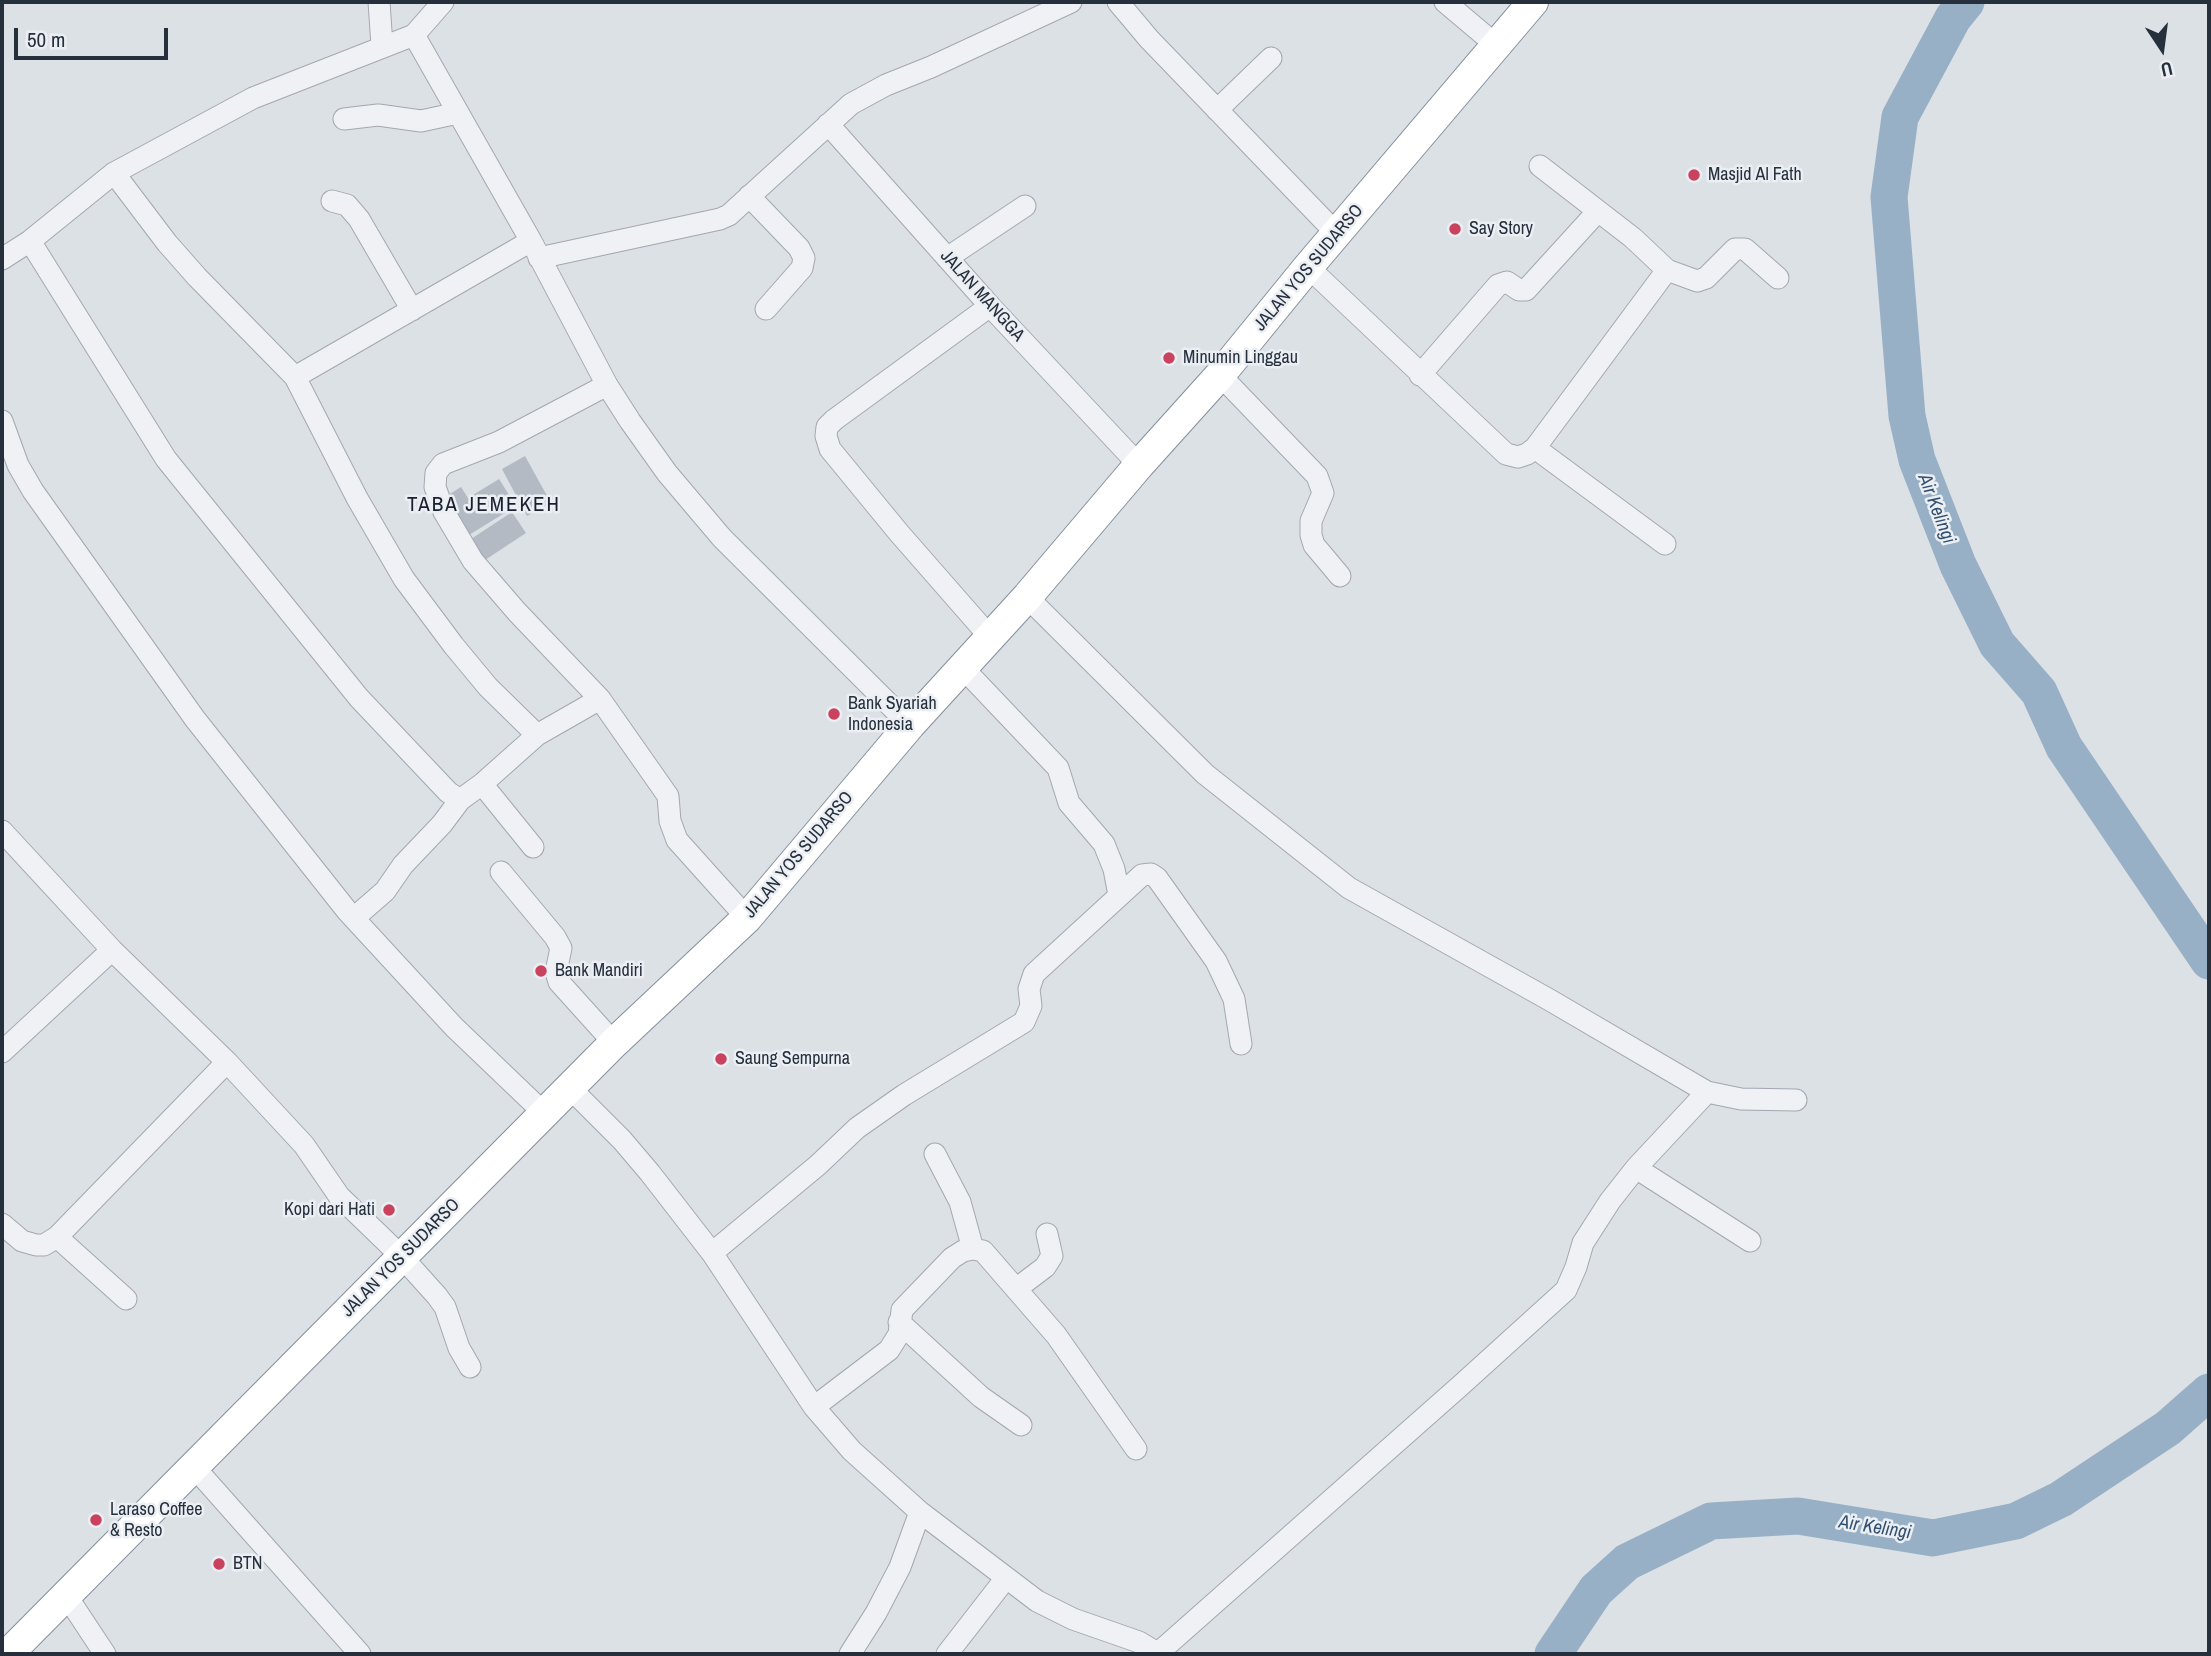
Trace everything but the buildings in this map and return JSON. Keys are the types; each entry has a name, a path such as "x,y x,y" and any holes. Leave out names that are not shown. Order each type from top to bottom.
{"highway":[{"name":"JALAN YOS SUDARSO","path":"9,1643 66,1595 614,1044 747,918 910,725 1027,597 1220,375 1533,2"}],"street":[{"path":"379,2 382,46"},
{"path":"2,259 30,241 114,173 242,103 414,35 443,2"},
{"path":"295,377 412,310 535,250 709,223 729,215 851,104 886,85 1071,2"},
{"path":"1118,2 1149,39 1337,234"},
{"path":"1445,2 1496,45"},
{"path":"414,35 535,250 607,385 667,473 722,538 910,725"},
{"path":"1217,110 1272,58"},
{"path":"344,119 378,115 431,120 458,113"},
{"name":"JALAN MANGGA","path":"828,124 990,306 1139,465"},
{"path":"1540,166 1633,239 1667,270 1697,281 1706,278 1735,249 1745,249 1778,278"},
{"path":"114,173 189,268 295,377 356,498 404,579 488,687 537,735"},
{"path":"749,196 799,248 804,258 802,268 766,309"},
{"path":"332,201 347,205 359,219 412,310"},
{"path":"947,258 1025,206"},
{"path":"1420,375 1497,285 1507,282 1523,291 1531,287 1598,211"},
{"path":"30,241 177,473 359,698 448,792 460,800"},
{"path":"1308,267 1506,454 1518,457 1535,448 1667,270"},
{"path":"990,306 834,420 827,427 826,436 830,449 990,637"},
{"path":"1220,375 1317,476 1322,493 1311,521 1311,535 1314,545 1340,576"},
{"path":"607,385 499,442 443,464 436,472 435,486 444,512 473,561 517,612 600,699 667,796 670,821 677,840 747,918"},
{"path":"2,421 10,469 33,491 195,719 354,918 454,1027 545,1114"},
{"path":"1535,448 1665,544"},
{"path":"1027,597 1205,774 1349,888 1707,1092 1741,1099 1796,1100"},
{"path":"962,667 1058,768 1069,803 1104,844 1114,869 1118,895"},
{"path":"354,918 385,891 460,800 537,735 600,699"},
{"path":"482,784 533,847"},
{"path":"2,831 112,950 227,1062 304,1145 339,1196 402,1257 445,1307 459,1348 470,1367"},
{"path":"502,872 561,948 556,972 559,982 614,1044"},
{"path":"712,1253 818,1166 857,1128 1024,1021 1031,1006 1029,989 1034,974 1142,875 1150,874 1157,878 1216,961 1231,989 1241,1044"},
{"path":"2,1052 112,950"},
{"path":"2,1224 22,1241 36,1245 44,1245 57,1237 227,1062"},
{"path":"570,1088 629,1148 712,1253 814,1407 852,1451 920,1512 1006,1578 1052,1609 1139,1642 1159,1654 1566,1290 1583,1243 1610,1201 1636,1168 1707,1092"},
{"path":"935,1154 960,1202 973,1249"},
{"path":"1636,1168 1750,1241"},
{"path":"1016,1289 1045,1267 1052,1256 1047,1234"},
{"path":"57,1237 126,1299"},
{"path":"814,1407 889,1350 899,1334 902,1310 952,1258 973,1249 982,1251 1056,1335 1136,1450"},
{"path":"899,1322 981,1397 1021,1425"},
{"path":"195,1468 360,1654"},
{"path":"850,1654 900,1567 920,1512"},
{"path":"947,1654 1006,1578"},
{"path":"66,1595 105,1654"}],"waterway":[{"name":"Air Kelingi","path":"1966,2 1953,18 1900,117 1889,197 1907,416 1917,460 1958,565 1997,644 2039,692 2064,747 2209,961"},
{"name":"Air Kelingi","path":"1553,1654 1596,1590 1627,1562 1711,1521 1798,1516 1933,1538 2016,1521 2061,1499 2168,1428 2209,1392"}],"place":[{"name":"Masjid Al Fath","path":"1694,175"},
{"name":"Say Story","path":"1455,229"},
{"name":"Minumin Linggau","path":"1169,358"},
{"name":"Bank Syariah Indonesia","path":"834,714"},
{"name":"Bank Mandiri","path":"541,971"},
{"name":"Saung Sempurna","path":"721,1059"},
{"name":"Kopi dari Hati","path":"389,1210"},
{"name":"Laraso Coffee & Resto","path":"96,1520"},
{"name":"BTN","path":"219,1564"}],"district":[{"name":"TABA JEMEKEH","path":"484,505"}]}
